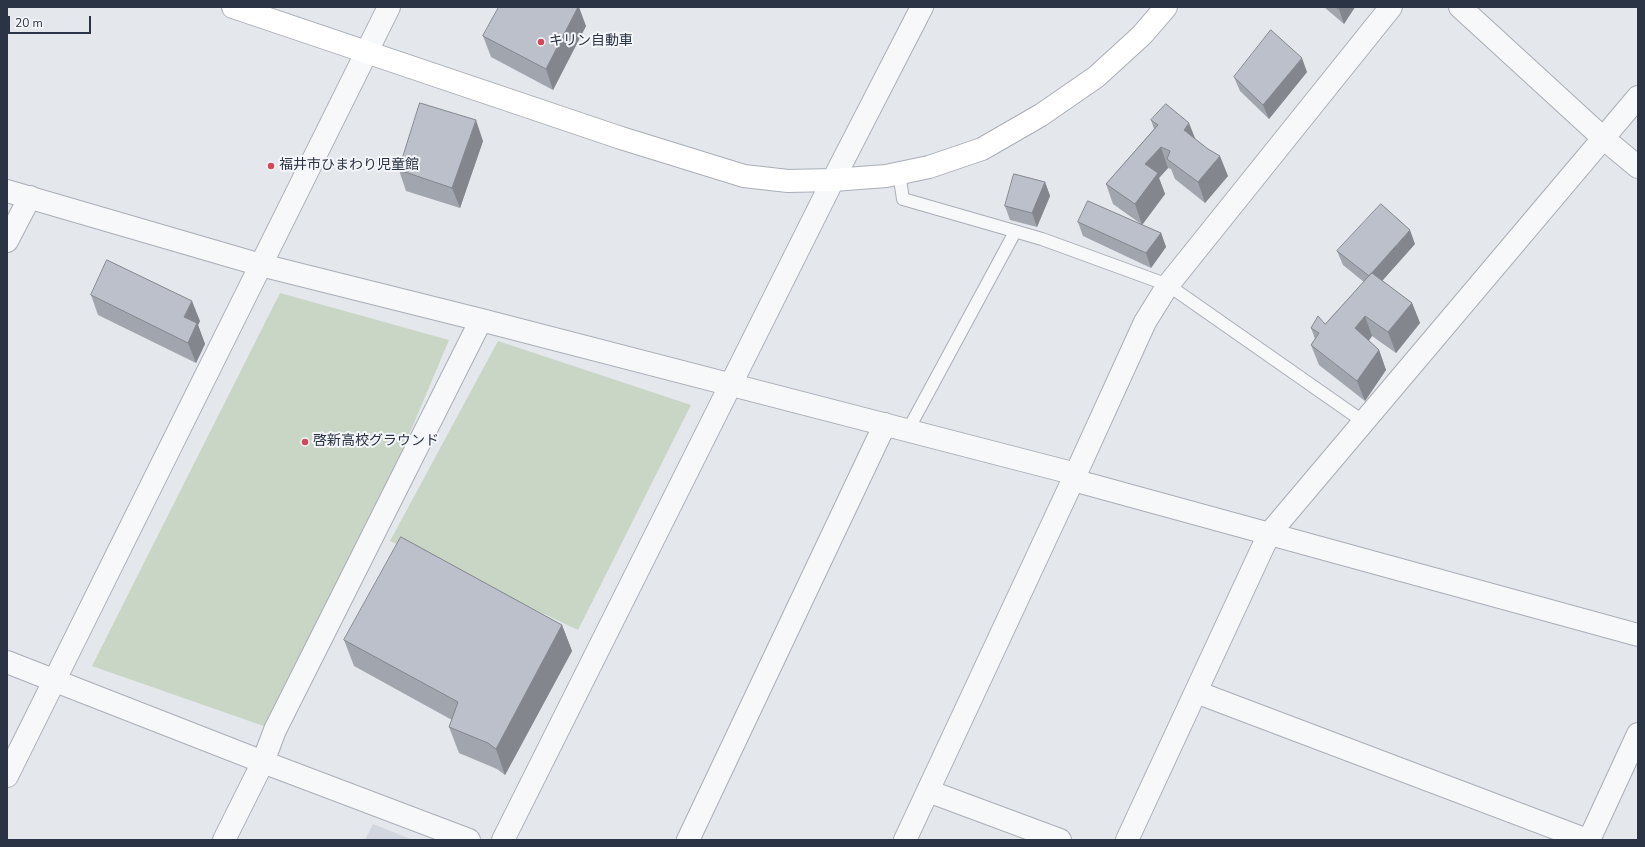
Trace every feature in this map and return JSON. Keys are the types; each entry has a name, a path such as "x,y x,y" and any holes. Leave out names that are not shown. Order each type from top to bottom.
{"street":[{"path":"233,7 621,138 744,176 788,181 834,180 886,176 929,167 982,149 1041,115 1096,77 1142,35 1166,7"},
{"path":"7,776 389,7"},
{"path":"503,840 922,7"},
{"path":"905,840 1075,477 1145,322 1168,285 1391,7"},
{"path":"1460,7 1603,138 1638,167"},
{"path":"1127,840 1269,534 1638,97"},
{"path":"7,191 261,265 908,430 1269,534 1638,635"},
{"path":"7,241 30,197"},
{"path":"224,840 263,762 279,723 481,320"},
{"path":"688,840 885,424"},
{"path":"7,662 263,762 469,840"},
{"path":"1196,692 1588,840 1638,734"},
{"path":"928,791 1060,840"}],"lane":[{"path":"898,174 903,199 1042,239 1168,285 1364,422"},
{"path":"908,430 1015,232"}],"shaded area":[{"path":"373,824 413,840 365,840"}],"green space":[{"name":"啓新高校グラウンド","path":"280,293 449,340 363,544 275,730 92,666"},
{"path":"498,341 691,405 578,630 390,541"}],"building":[{"path":"499,7 578,7 546,69 483,36"},
{"path":"1271,30 1302,58 1263,105 1234,77"},
{"path":"420,103 476,120 452,188 399,170"},
{"path":"1166,104 1189,123 1184,130 1208,149 1220,156 1198,182 1167,159 1170,151 1161,147 1145,164 1158,173 1135,204 1106,184 1158,125 1151,120"},
{"path":"1014,174 1045,182 1032,213 1005,206"},
{"path":"1088,201 1161,233 1146,253 1078,222"},
{"path":"1381,204 1410,230 1369,276 1337,251"},
{"path":"107,260 192,301 184,317 197,323 188,343 91,295"},
{"path":"1372,273 1412,303 1388,332 1365,316 1355,328 1379,350 1357,381 1311,345 1319,333 1311,328 1318,316 1325,324"},
{"path":"401,537 562,625 496,749 488,743 449,727 458,702 344,640"}],"place":[{"name":"キリン自動車","path":"541,42"},
{"name":"福井市ひまわり児童館","path":"271,166"},
{"name":"啓新高校グラウンド","path":"305,442"}]}
